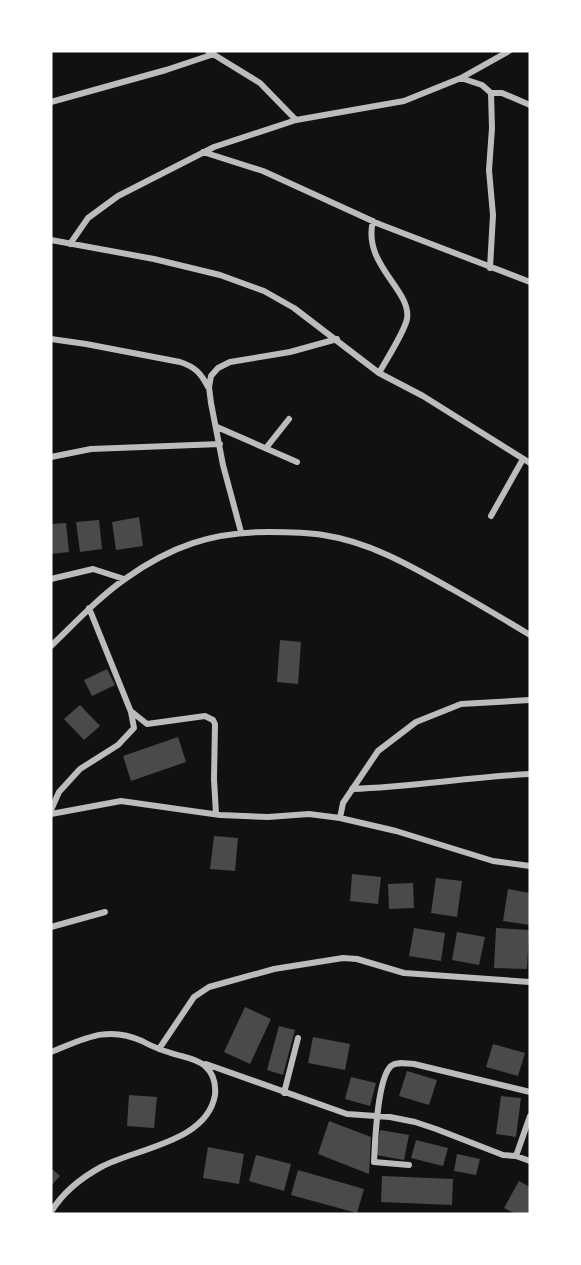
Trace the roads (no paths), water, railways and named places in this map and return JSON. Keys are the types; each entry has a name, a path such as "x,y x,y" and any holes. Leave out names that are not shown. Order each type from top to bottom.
{"street":[{"path":"70,244 88,218 118,196 214,147 296,120 404,101 460,78 509,51"},
{"path":"51,102 166,70 211,52 260,83 296,120"},
{"path":"460,78 482,85 491,93 502,93 530,105"},
{"path":"490,268 493,215 489,170 492,128 491,93"},
{"path":"203,152 263,171 374,221 530,282"},
{"path":"374,221 370,233 376,256 407,306 406,321 379,373"},
{"path":"51,240 154,259 220,275 264,291 294,308 379,373 423,396 530,463"},
{"path":"51,339 180,362 192,366 201,374 209,387 241,532"},
{"path":"209,387 211,376 218,368 230,362 290,352 337,339"},
{"path":"266,448 289,419"},
{"path":"217,427 297,462"},
{"path":"51,457 91,449 220,444"},
{"path":"491,516 523,459"},
{"path":"51,646 89,608 124,579 178,548 209,537 241,532 298,532 325,535 379,551 405,562 530,635"},
{"path":"51,579 93,569 124,579"},
{"path":"51,812 59,792 80,769 118,745 134,728 131,712 89,608"},
{"path":"340,818 343,803 378,751 416,722 461,704 530,700"},
{"path":"131,712 147,724 205,716 213,720 215,724 216,814"},
{"path":"352,789 397,788 498,775 530,774"},
{"path":"51,812 121,801 216,814 268,816 309,814 340,818 396,831 493,861 530,866"},
{"path":"51,927 105,912"},
{"path":"159,1049 194,997 209,987 274,969 343,958 357,959 404,973 530,982"},
{"path":"51,1052 96,1035 114,1033 129,1035 159,1049 347,1114 390,1117 414,1122 503,1155 516,1156 530,1161"},
{"path":"284,1093 298,1038"},
{"path":"51,1212 66,1193 92,1173 116,1160 184,1134 200,1123 211,1108 215,1088 212,1075 200,1062"},
{"path":"409,1165 374,1162 376,1116 390,1067 397,1063 437,1068 530,1092"},
{"path":"516,1156 530,1116"}]}
